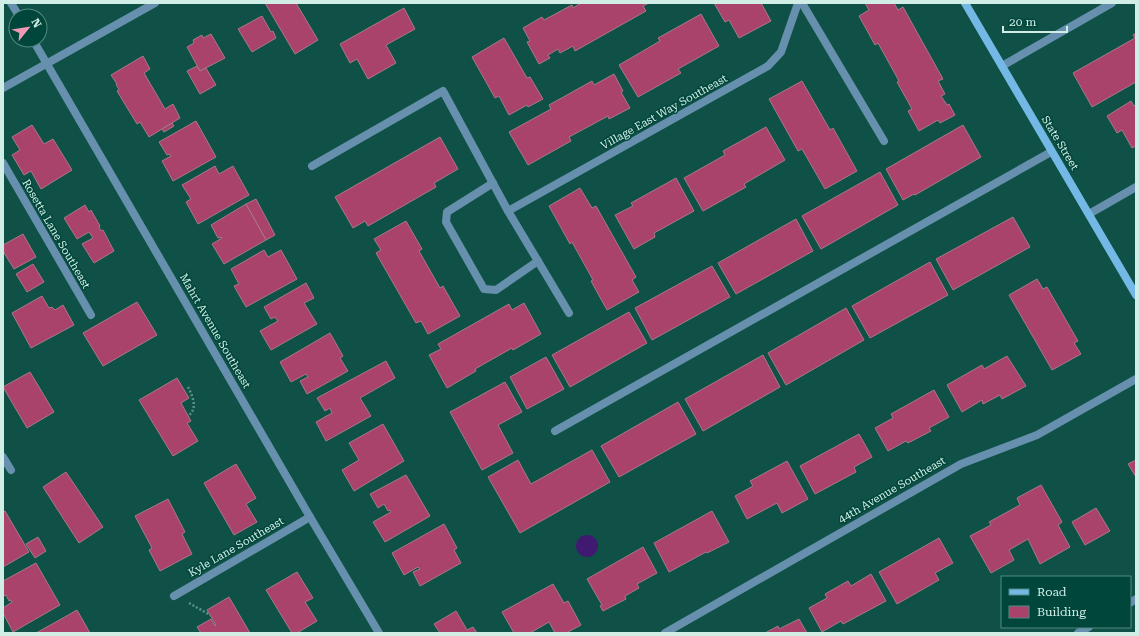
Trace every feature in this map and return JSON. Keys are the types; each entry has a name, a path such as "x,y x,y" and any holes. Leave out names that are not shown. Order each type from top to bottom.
{"main road":[{"name":"State Street","path":"964,3 1136,295"}],"street":[{"path":"3,88 155,3"},
{"name":"Village East Way Southeast","path":"508,211 768,66 781,52 798,3"},
{"path":"802,3 884,141"},
{"path":"1002,66 1112,3"},
{"name":"Mahrt Avenue Southeast","path":"38,48 379,633"},
{"path":"312,166 443,91 508,211 570,313"},
{"path":"556,431 1051,152"},
{"name":"Rosetta Lane Southeast","path":"3,163 91,315"},
{"path":"493,183 448,212 446,222 484,289 496,290 538,261"},
{"path":"1089,214 1136,187"},
{"name":"44th Avenue Southeast","path":"665,633 961,464 1037,435 1136,379"},
{"path":"3,457 11,470"},
{"name":"Kyle Lane Southeast","path":"176,595 310,517"}],"path":[{"path":"188,388 192,395 194,408 193,412 188,416"},
{"path":"176,595 210,615"}],"shaded area":[{"path":"583,535 591,535 598,542 598,550 591,557 583,557 576,550 576,542"}],"building":[{"path":"265,3 296,3 318,40 295,54"},
{"path":"581,3 649,3 643,6 646,11 575,51 573,46 560,53 558,49 548,55 550,58 539,64 527,42 530,41 523,28 542,17 544,20 572,5 573,8"},
{"path":"714,3 761,3 771,21 739,38 729,20 725,22"},
{"path":"865,3 894,3 898,10 903,7 943,79 938,81 945,94 941,96 947,105 949,104 955,115 940,123 938,120 919,131 908,111 912,109 897,82 899,81 878,43 875,45 859,16 869,10"},
{"path":"404,8 415,29 386,45 396,63 368,79 357,59 350,63 340,44"},
{"path":"701,14 719,46 678,69 681,73 638,97 619,65 660,41 658,38"},
{"path":"262,16 271,32 273,31 276,38 252,52 238,29"},
{"path":"1136,33 1136,82 1092,107 1073,73 1135,38 1133,35"},
{"path":"211,34 225,58 200,71 187,47 194,43 193,40 202,35 203,38"},
{"path":"504,38 527,78 530,77 543,99 528,107 527,105 509,115 499,96 495,98 472,57"},
{"path":"143,56 150,69 144,73 165,109 173,104 180,118 149,137 140,122 137,124 117,91 119,90 117,84 111,75"},
{"path":"197,66 200,71 206,68 216,85 200,94 187,71"},
{"path":"614,74 623,91 621,92 630,108 609,119 608,116 569,137 571,141 528,165 509,132 551,109 549,105 592,81 594,85"},
{"path":"802,81 830,130 833,128 857,171 825,189 802,149 798,151 769,99"},
{"path":"1131,101 1134,106 1136,105 1136,146 1132,148 1122,130 1117,133 1107,116"},
{"path":"196,121 216,157 173,181 162,161 171,156 170,154 167,155 159,142"},
{"path":"172,123 174,126 164,132 162,129"},
{"path":"32,125 44,144 53,139 72,170 41,189 31,171 24,175 12,155 20,150 12,137"},
{"path":"963,125 981,157 915,195 914,194 903,200 886,169"},
{"path":"766,127 785,160 744,184 746,187 703,211 684,178 725,155 723,151"},
{"path":"440,137 458,169 434,183 436,187 368,226 365,221 353,228 335,197"},
{"path":"215,166 219,174 233,166 249,195 198,224 186,202 191,199 182,185"},
{"path":"880,172 898,205 821,249 802,216"},
{"path":"676,178 694,211 654,233 655,237 634,249 615,215 633,206 631,203"},
{"path":"580,188 592,208 596,206 636,277 632,280 639,292 607,310 591,281 593,280 572,242 570,244 549,206"},
{"path":"256,199 275,235 266,240 246,204"},
{"path":"246,204 266,240 224,264 212,244 222,238 218,238 211,225"},
{"path":"85,205 89,212 91,210 100,226 101,231 103,230 114,251 94,263 82,244 93,238 89,232 77,239 64,218"},
{"path":"1013,217 1030,247 953,290 936,259"},
{"path":"796,219 813,251 736,294 718,263"},
{"path":"406,221 422,249 419,251 440,288 443,286 460,316 428,334 421,321 416,323 376,253 381,250 374,239"},
{"path":"23,234 36,257 14,269 3,251 3,245"},
{"path":"264,250 268,257 281,250 297,279 246,307 234,286 239,284 231,269"},
{"path":"930,262 948,295 870,338 852,306"},
{"path":"33,264 44,282 27,292 16,274"},
{"path":"712,266 730,297 652,340 635,308"},
{"path":"1037,279 1043,289 1047,287 1078,341 1074,343 1081,354 1052,370 1009,295"},
{"path":"306,283 314,298 304,303 317,324 271,350 260,331 278,321 275,317 271,319 264,307"},
{"path":"42,296 49,308 52,307 55,310 63,305 74,325 31,348 12,313"},
{"path":"137,302 157,335 103,366 83,333"},
{"path":"524,303 541,334 513,350 512,348 475,369 476,371 447,388 429,355 441,349 438,344 509,304 512,310"},
{"path":"846,308 864,340 786,385 768,353"},
{"path":"629,312 647,343 570,387 552,355"},
{"path":"330,333 343,356 340,358 348,371 307,394 300,381 308,377 306,374 291,382 280,362"},
{"path":"763,355 780,387 703,431 685,399"},
{"path":"1007,356 1026,386 1002,399 1000,395 983,404 982,400 962,412 947,385 982,365 984,369"},
{"path":"546,357 564,389 527,409 510,377"},
{"path":"386,361 395,378 360,398 371,416 326,441 316,422 332,413 330,408 325,411 317,398"},
{"path":"30,372 54,412 27,428 3,387"},
{"path":"177,378 189,398 181,403 191,421 187,423 198,441 173,456 139,400"},
{"path":"505,382 522,412 498,425 513,453 482,470 450,412"},
{"path":"934,390 949,417 929,428 931,431 908,443 906,441 888,451 875,428 893,418 891,414"},
{"path":"678,402 696,434 619,477 601,446"},
{"path":"383,424 404,461 354,491 342,470 359,460 349,443"},
{"path":"859,434 872,457 854,467 856,472 815,494 800,466"},
{"path":"592,450 610,482 520,533 488,477 518,460 531,484"},
{"path":"1136,460 1136,477 1128,464"},
{"path":"787,461 808,499 782,513 777,503 747,519 735,496 753,486 750,481"},
{"path":"236,464 256,498 246,504 257,522 234,535 204,483"},
{"path":"66,472 103,527 79,543 43,487"},
{"path":"406,475 430,516 385,542 373,522 391,512 390,510 388,511 384,504 378,508 370,494"},
{"path":"1041,485 1062,522 1058,525 1070,547 1040,564 1028,539 1009,550 1014,560 991,573 970,536 991,525 989,522 1020,505 1017,498"},
{"path":"168,499 185,532 182,534 192,554 160,571 149,550 152,548 135,516"},
{"path":"1096,508 1110,531 1085,545 1072,522"},
{"path":"5,511 29,552 3,567 3,512"},
{"path":"712,511 729,542 707,553 706,552 669,572 654,543"},
{"path":"444,524 457,548 454,550 461,563 420,586 413,572 420,569 418,567 404,575 392,553"},
{"path":"38,537 46,551 35,558 26,544"},
{"path":"939,538 953,563 935,573 939,580 897,604 879,572"},
{"path":"643,547 657,573 637,584 639,588 625,596 626,599 603,611 600,606 602,605 587,579"},
{"path":"36,563 60,605 13,632 3,613 3,608 12,602 11,600 9,601 6,595 3,596 3,581"},
{"path":"297,572 313,598 305,602 317,621 297,633 292,633 266,590"},
{"path":"871,574 886,601 843,624 841,621 822,632 809,608 827,598 825,594 848,581 851,586"},
{"path":"553,584 564,603 568,601 581,625 566,633 555,633 549,622 530,633 514,633 502,612"},
{"path":"229,597 250,633 201,633 197,627 211,619 215,626 216,625 207,610"},
{"path":"77,610 90,633 36,633 63,618"},
{"path":"456,611 467,630 473,627 477,633 440,633 434,624"},
{"path":"799,619 807,633 765,633 778,626 779,629"}]}
